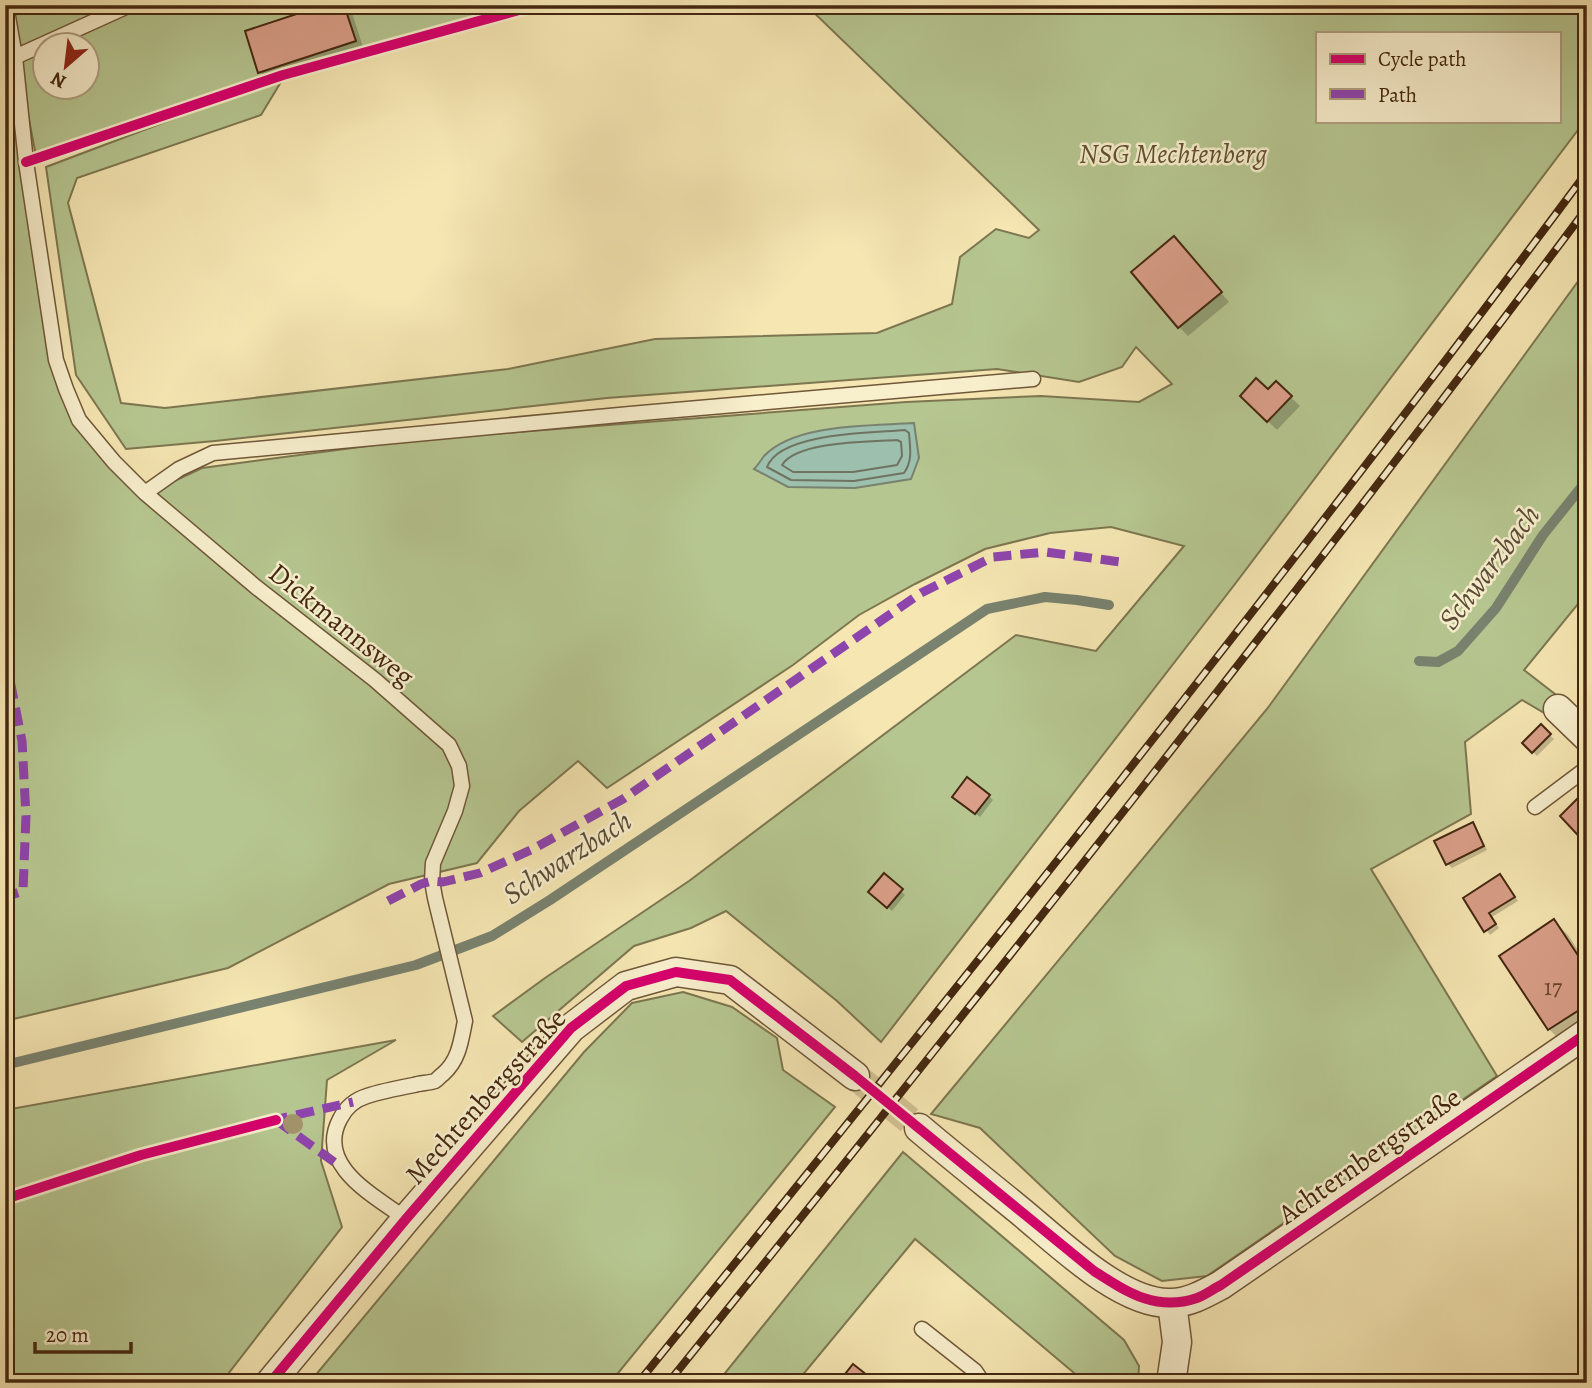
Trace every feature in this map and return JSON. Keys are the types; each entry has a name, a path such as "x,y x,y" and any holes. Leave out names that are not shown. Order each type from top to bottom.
{"street":[{"path":"1558,709 1587,737"},
{"name":"Mechtenbergstraße","path":"270,1383 406,1219 571,1028 626,986 676,972 730,980 855,1076"},
{"name":"Achternbergstraße","path":"1172,1303 1197,1297 1221,1285 1587,1033"},
{"path":"919,1128 1094,1271 1127,1292 1148,1300 1172,1303 1177,1342 1171,1383"}],"lane":[{"name":"Dickmannsweg","path":"6,5 56,360 79,420 145,493 256,587 375,680 449,746 458,766 462,786 455,811 433,863 432,881 465,1021 453,1065 435,1081 366,1096 353,1102 343,1113 333,1136 335,1155 341,1167 406,1219"},
{"path":"15,57 130,5"},
{"path":"145,493 179,469 213,453 1033,379"},
{"path":"1535,807 1587,768"},
{"path":"922,1329 975,1371 983,1383"}],"green space":[{"path":"7,5 529,5 282,74 36,156"},
{"name":"NSG Mechtenberg","path":"806,5 1587,5 1587,118 1235,584 881,1042 837,1001 726,911 691,928 634,946 522,1042 493,1016 689,881 1016,635 1096,651 1184,546 1111,527 1050,533 985,549 859,615 793,665 607,788 578,761 519,811 477,863 389,884 228,968 5,1021 5,12 55,360 74,421 151,492 202,468 413,440 906,402 1041,396 1139,402 1172,384 1136,347 1122,367 1079,382 997,369 607,398 126,449 76,375 46,167 284,77 261,115 77,178 68,203 121,403 165,408 508,369 655,339 877,333 952,304 960,257 996,229 1029,238 1039,230"},
{"path":"1587,269 1587,593 1524,670 1564,701 1546,714 1522,700 1465,742 1471,814 1371,869 1497,1076 1207,1276 1162,1281 1115,1256 980,1128 931,1114 1267,709"},
{"path":"683,992 732,1007 777,1038 783,1070 835,1107 610,1383 309,1383 584,1052 632,1003"},
{"path":"396,1040 327,1080 321,1161 342,1227 221,1383 5,1383 5,1110"},
{"path":"903,1152 1124,1340 1139,1366 1138,1383 1086,1383 915,1239 796,1383 717,1383"}],"water":[{"path":"914,423 919,458 911,479 855,488 788,487 754,469 764,456 778,445 795,437 835,428"}],"building":[{"path":"324,5 344,5 356,41 258,73 245,31"},
{"path":"1174,236 1222,292 1178,328 1131,272"},
{"path":"1256,378 1268,389 1276,381 1292,396 1267,422 1240,396"},
{"path":"1541,724 1551,734 1532,753 1522,743"},
{"path":"967,777 990,795 975,814 952,797"},
{"path":"1587,789 1587,845 1560,816"},
{"path":"1473,822 1484,846 1446,865 1434,841"},
{"path":"884,873 903,889 887,908 868,892"},
{"path":"1500,874 1515,897 1489,913 1496,924 1484,932 1463,898"},
{"path":"1554,919 1587,969 1587,1005 1548,1030 1499,956"},
{"path":"853,1364 877,1383 838,1383"}],"waterway":[{"name":"Schwarzbach","path":"1419,661 1438,662 1458,651 1496,608 1543,535 1587,480"},
{"name":"Schwarzbach","path":"5,1065 416,965 492,936 987,609 1045,597 1109,605"}],"tunnel":[{"path":"855,1076 919,1128"}],"railway":[{"path":"638,1383 1119,782 1355,479 1587,172"},
{"path":"668,1383 1133,800 1362,505 1587,208"}],"marked path":[{"path":"388,901 421,884 480,873 533,849 623,799 921,593 993,557 1045,552 1121,562"},
{"path":"5,655 22,741 26,816 23,891 5,897"},
{"path":"270,1121 353,1102"},
{"path":"276,1120 341,1167"}],"cycle path":[{"path":"26,162 283,75 537,5"},
{"path":"270,1383 406,1219 571,1028 626,986 676,972 730,980 855,1076 1094,1271 1142,1298 1168,1303 1197,1298 1221,1285 1587,1033"},
{"path":"5,1199 141,1155 276,1120"}]}
